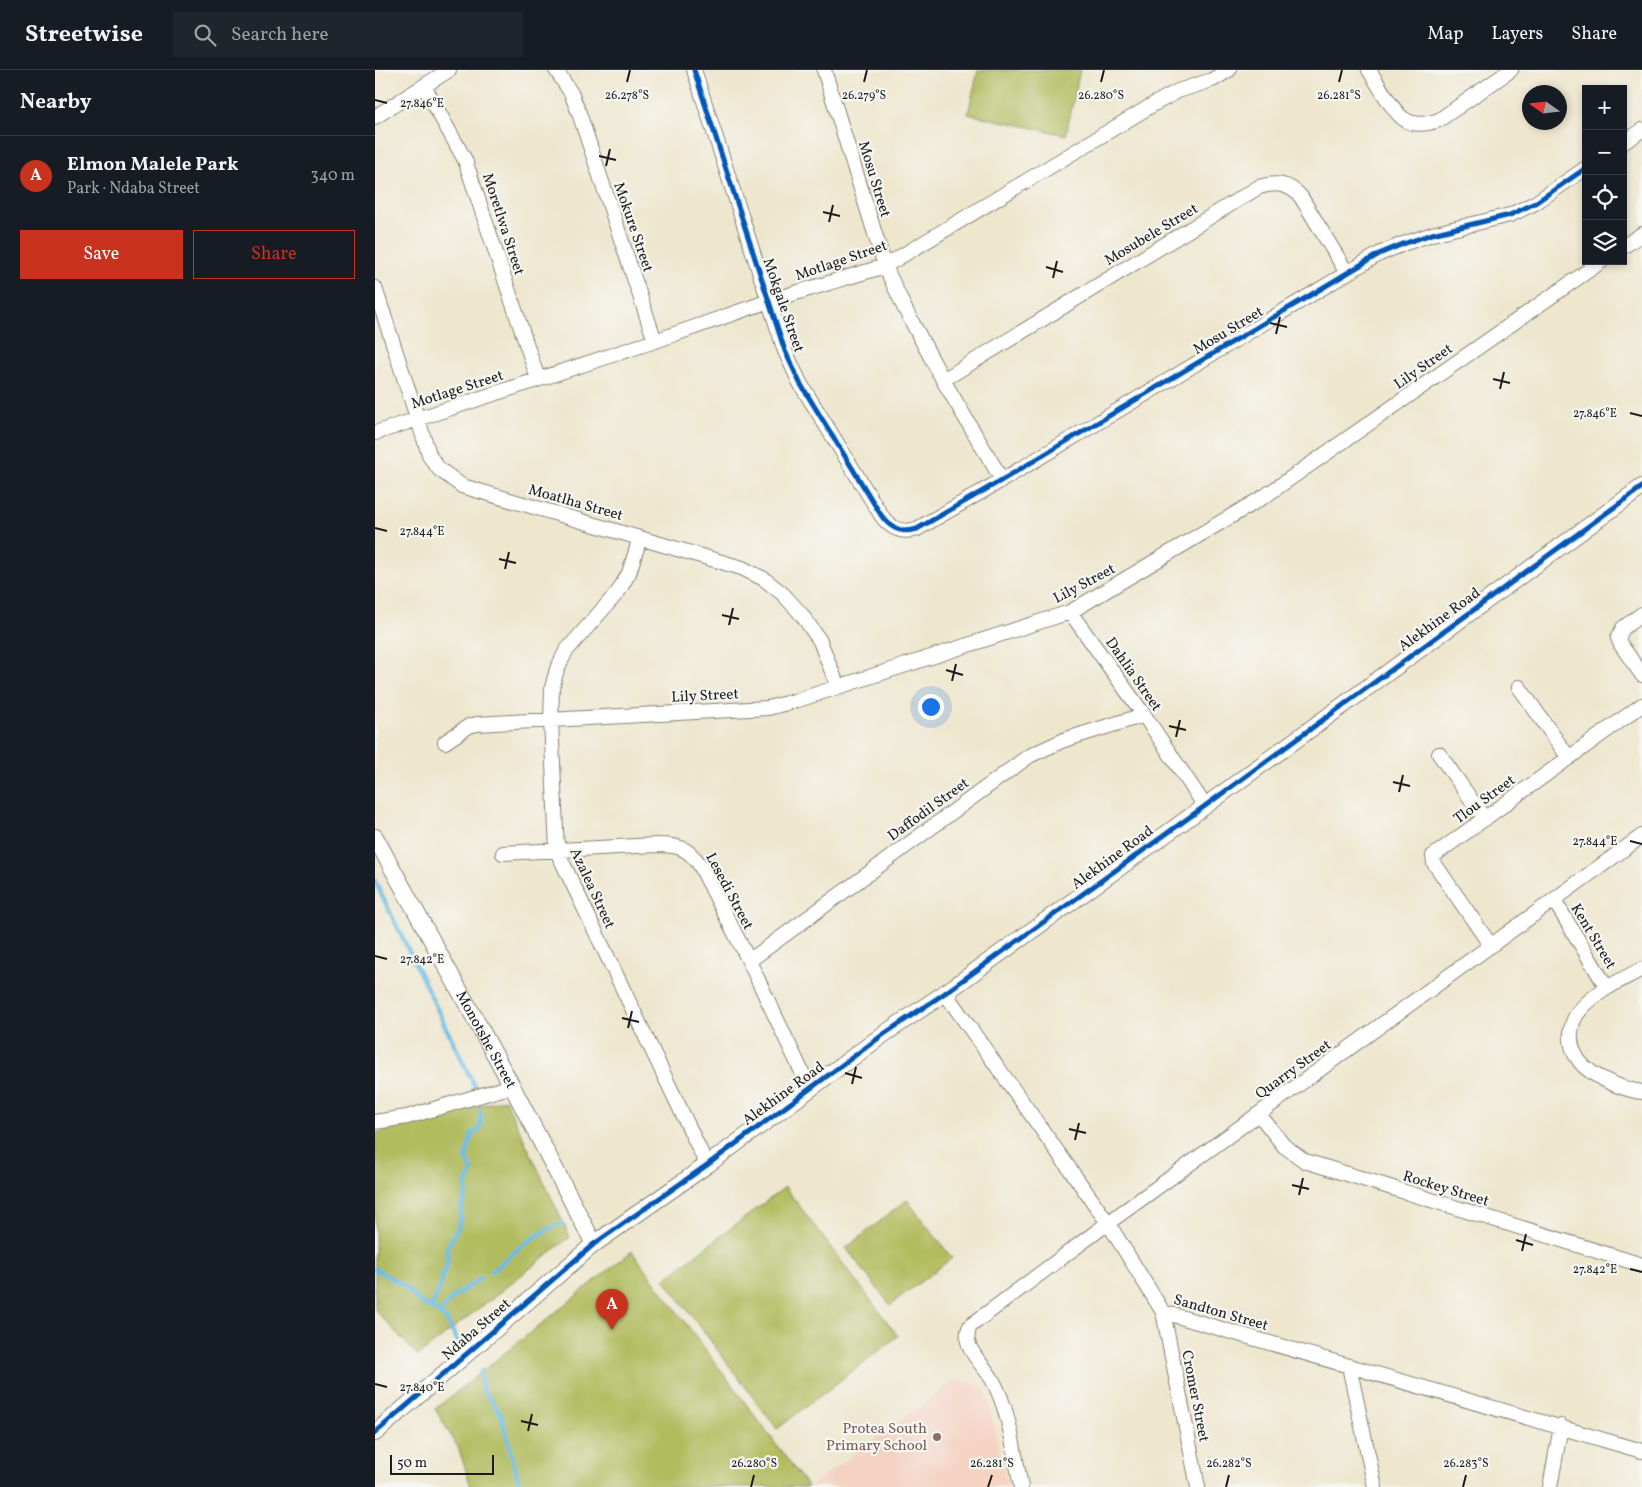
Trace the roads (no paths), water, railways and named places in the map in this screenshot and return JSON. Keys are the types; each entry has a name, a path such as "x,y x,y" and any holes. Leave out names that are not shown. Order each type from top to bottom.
{"street":[{"path":"375,117 449,70"},
{"name":"Mokure Street","path":"556,70 571,93 579,113 655,341"},
{"name":"Mokgale Street","path":"694,70 785,351 800,383 881,515 893,528"},
{"name":"Mosu Street","path":"824,70 885,266 905,309 943,380 1002,480"},
{"name":"Motlage Street","path":"375,433 655,341 769,301 885,266 1154,104 1178,91 1212,80 1227,73 1229,70"},
{"path":"1369,70 1405,120 1416,124 1427,124 1439,120 1511,70"},
{"name":"Moretlwa Street","path":"424,86 465,160 538,379"},
{"path":"1627,140 1642,130"},
{"name":"Mosu Street","path":"893,528 905,532 917,529 1379,254 1433,234 1510,215 1535,203 1582,171"},
{"name":"Mosubele Street","path":"943,380 1259,187 1268,184 1280,184 1293,189 1301,197 1347,273"},
{"path":"1627,244 1642,234"},
{"name":"Lily Street","path":"445,742 469,726 477,724 768,708 1070,612 1265,496 1596,265"},
{"name":"Moatlha Street","path":"375,288 430,457 439,469 462,486 742,568 764,579 783,594 802,615 820,641 838,687"},
{"name":"Alekhine Road","path":"593,1244 707,1165 884,1034 1205,806 1642,487"},
{"name":"Azalea Street","path":"641,538 629,573 618,592 567,651 557,669 552,688 551,720 557,851 707,1165"},
{"name":"Dahlia Street","path":"1070,612 1144,715 1205,806"},
{"path":"1642,614 1623,628 1618,638 1642,674"},
{"path":"1519,687 1569,758"},
{"name":"Tlou Street","path":"1491,946 1433,860 1433,856 1642,705"},
{"name":"Daffodil Street","path":"749,961 1029,756 1064,740 1144,715"},
{"path":"1439,754 1485,819"},
{"name":"Quarry Street","path":"1021,1487 1013,1446 999,1394 987,1372 969,1347 966,1339 970,1326 1108,1223 1642,836"},
{"name":"Monotshe Street","path":"375,837 512,1086 593,1244"},
{"name":"Lesedi Street","path":"503,853 656,845 671,845 686,849 700,865 749,961 810,1089"},
{"name":"Kent Street","path":"1554,900 1607,988"},
{"name":"Kent Street","path":"1642,969 1607,988 1581,1009 1574,1019 1570,1033 1573,1050 1591,1072 1617,1086 1631,1091 1642,1092"},
{"name":"Sandton Street","path":"945,992 1108,1223 1163,1312 1642,1451"},
{"path":"375,1122 407,1117 512,1086"},
{"name":"Rockey Street","path":"1259,1114 1284,1146 1305,1160 1642,1265"},
{"name":"Ndaba Street","path":"375,1434 593,1244"},
{"name":"Cromer Street","path":"1163,1312 1198,1487"},
{"path":"1349,1366 1375,1487"},
{"path":"1550,1487 1561,1426"}],"waterway":[{"path":"375,881 475,1087"},
{"path":"432,1308 443,1273 446,1270 448,1256 446,1250 459,1225 462,1204 466,1195 466,1183 472,1171 466,1157 472,1134 479,1130 481,1123 480,1111"},
{"path":"492,1271 534,1238 562,1223"},
{"path":"375,1269 403,1285 420,1302 446,1319 458,1342"},
{"path":"439,1313 454,1297 481,1278"},
{"path":"481,1371 482,1389 501,1414 520,1487"}],"place":[{"name":"Elmon Malele Park","path":"612,1330"},
{"name":"Protea South Primary School","path":"937,1437"}]}
